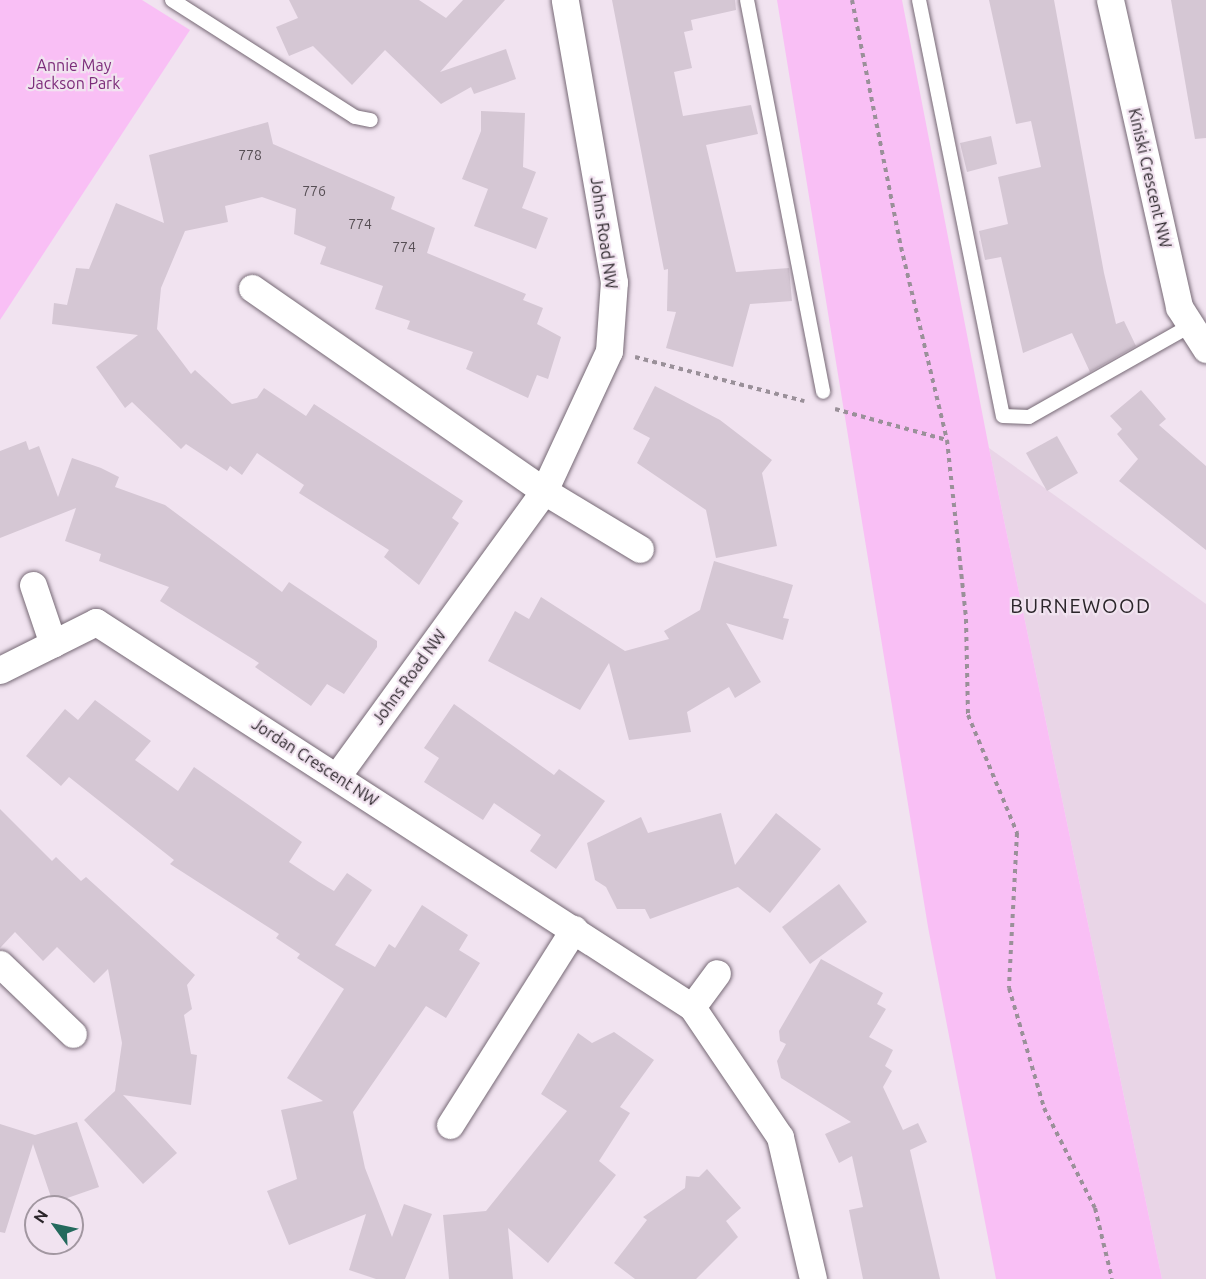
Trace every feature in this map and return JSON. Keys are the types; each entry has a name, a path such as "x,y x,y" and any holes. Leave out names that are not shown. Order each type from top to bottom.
{"street":[{"name":"Johns Road NW","path":"337,776 544,491 609,351 614,282 565,0"},
{"name":"Kiniski Crescent NW","path":"1110,0 1179,307 1206,349"},
{"path":"252,288 544,491 640,549"},
{"path":"33,585 53,644"},
{"name":"Jordan Crescent NW","path":"0,670 96,622 692,1007 780,1137 813,1279"},
{"path":"450,1125 574,929"},
{"path":"0,964 73,1034"},
{"path":"692,1007 717,973"}],"lane":[{"path":"172,0 355,117 371,120"},
{"path":"747,0 820,398"},
{"path":"919,0 1003,416 1029,417 1190,326"}],"path":[{"path":"852,0 901,247 947,440 966,619 968,715 1017,832 1009,988 1044,1108 1095,1208 1112,1279"},
{"path":"609,351 820,398"},
{"path":"827,407 947,440"}],"shaded area":[{"path":"989,448 1206,604 1206,1279 1162,1279"}],"green space":[{"name":"Annie May Jackson Park","path":"0,0 142,0 190,30 0,320"},
{"path":"777,0 902,0 989,448 1162,1279 996,1279 928,927"}],"building":[{"path":"289,0 419,0 446,18 463,0 505,0 440,72 506,49 516,79 474,94 471,87 441,104 385,50 352,85 313,46 289,56 276,27 298,18"},
{"path":"612,0 735,0 736,10 691,20 693,30 684,32 692,68 674,72 683,116 751,105 758,134 706,145 736,272 789,268 792,301 750,304 733,367 666,348 676,312 667,311 668,269 664,270"},
{"path":"989,0 1054,0 1104,273 1116,324 1124,321 1136,346 1090,372 1072,333 1023,353 1001,257 985,260 979,231 1008,224 998,177 1041,167 1031,121 1016,124"},
{"path":"1171,0 1206,0 1206,138 1195,139"},
{"path":"481,111 525,113 523,167 536,172 522,208 548,218 536,249 474,226 488,189 462,179 481,131"},
{"path":"268,122 273,144 395,197 391,209 435,228 427,253 526,294 523,300 543,308 537,324 561,337 548,379 537,375 528,398 466,369 473,352 407,329 410,321 375,309 383,286 320,264 326,247 294,234 296,209 262,197 225,206 228,222 185,231 161,288 157,329 191,374 195,370 232,404 257,398 264,388 306,416 314,404 463,501 452,518 459,523 419,585 384,557 389,550 299,493 304,485 257,453 242,475 230,466 227,471 186,444 181,449 132,402 125,408 96,367 138,335 52,324 54,303 67,305 76,268 89,269 116,203 164,223 149,155"},
{"path":"991,136 997,164 967,172 960,143"},
{"path":"655,386 720,420 772,460 762,473 777,546 716,558 706,510 637,463 650,438 633,429"},
{"path":"1141,390 1166,419 1159,425 1206,466 1206,550 1119,481 1138,459 1117,434 1122,429 1110,416"},
{"path":"1057,436 1078,473 1047,491 1026,453"},
{"path":"26,441 29,450 39,446 58,497 72,458 101,468 119,477 115,487 165,505 282,592 289,582 377,641 377,647 344,694 327,684 311,706 255,667 259,663 160,601 169,587 99,561 101,554 65,541 76,508 0,538 0,451"},
{"path":"714,561 793,585 783,618 789,619 783,640 726,623 761,682 735,698 729,687 687,712 691,732 629,740 609,663 580,710 488,661 515,611 529,619 541,597 625,651 669,639 664,631 700,610"},
{"path":"95,700 151,741 135,760 178,791 194,767 302,842 289,862 334,891 347,873 372,890 335,945 375,967 389,944 395,948 422,905 468,935 459,950 480,963 446,1018 426,1006 353,1112 365,1168 392,1237 404,1204 432,1214 405,1279 376,1279 349,1270 366,1214 289,1245 267,1191 297,1179 281,1110 323,1101 287,1078 344,989 297,958 300,954 276,938 279,934 170,864 174,860 69,777 61,786 26,756 65,709 78,720"},
{"path":"454,704 554,775 559,769 605,801 556,869 530,851 541,835 494,803 483,820 424,782 439,758 424,748"},
{"path":"0,809 52,861 56,857 81,881 86,877 195,975 187,985 192,1009 184,1015 191,1054 197,1055 191,1105 123,1095 177,1153 143,1184 84,1120 115,1091 122,1043 108,969 94,983 57,947 43,961 15,932 0,948"},
{"path":"721,813 735,865 776,813 821,849 770,913 738,887 650,919 645,909 617,909 606,887 595,880 587,843 641,817 648,833"},
{"path":"839,884 867,922 810,964 782,927"},
{"path":"821,959 883,993 877,1004 886,1009 869,1037 893,1050 885,1066 892,1071 883,1087 903,1130 918,1123 927,1142 910,1150 940,1279 863,1279 849,1210 863,1207 852,1156 839,1163 825,1134 851,1122 781,1078 777,1061 786,1044 780,1041 779,1031"},
{"path":"614,1032 654,1060 620,1107 630,1113 599,1161 616,1175 548,1263 508,1228 513,1279 449,1279 443,1215 486,1211 567,1111 541,1094 578,1033 592,1043"},
{"path":"77,1122 99,1187 76,1195 50,1195 33,1144 5,1233 0,1232 0,1124 35,1135"},
{"path":"707,1169 741,1208 726,1221 738,1237 696,1279 635,1279 614,1263 647,1220 643,1217 685,1188 686,1176 699,1177"}],"district":[{"name":"BURNEWOOD","path":"1081,605"}]}
